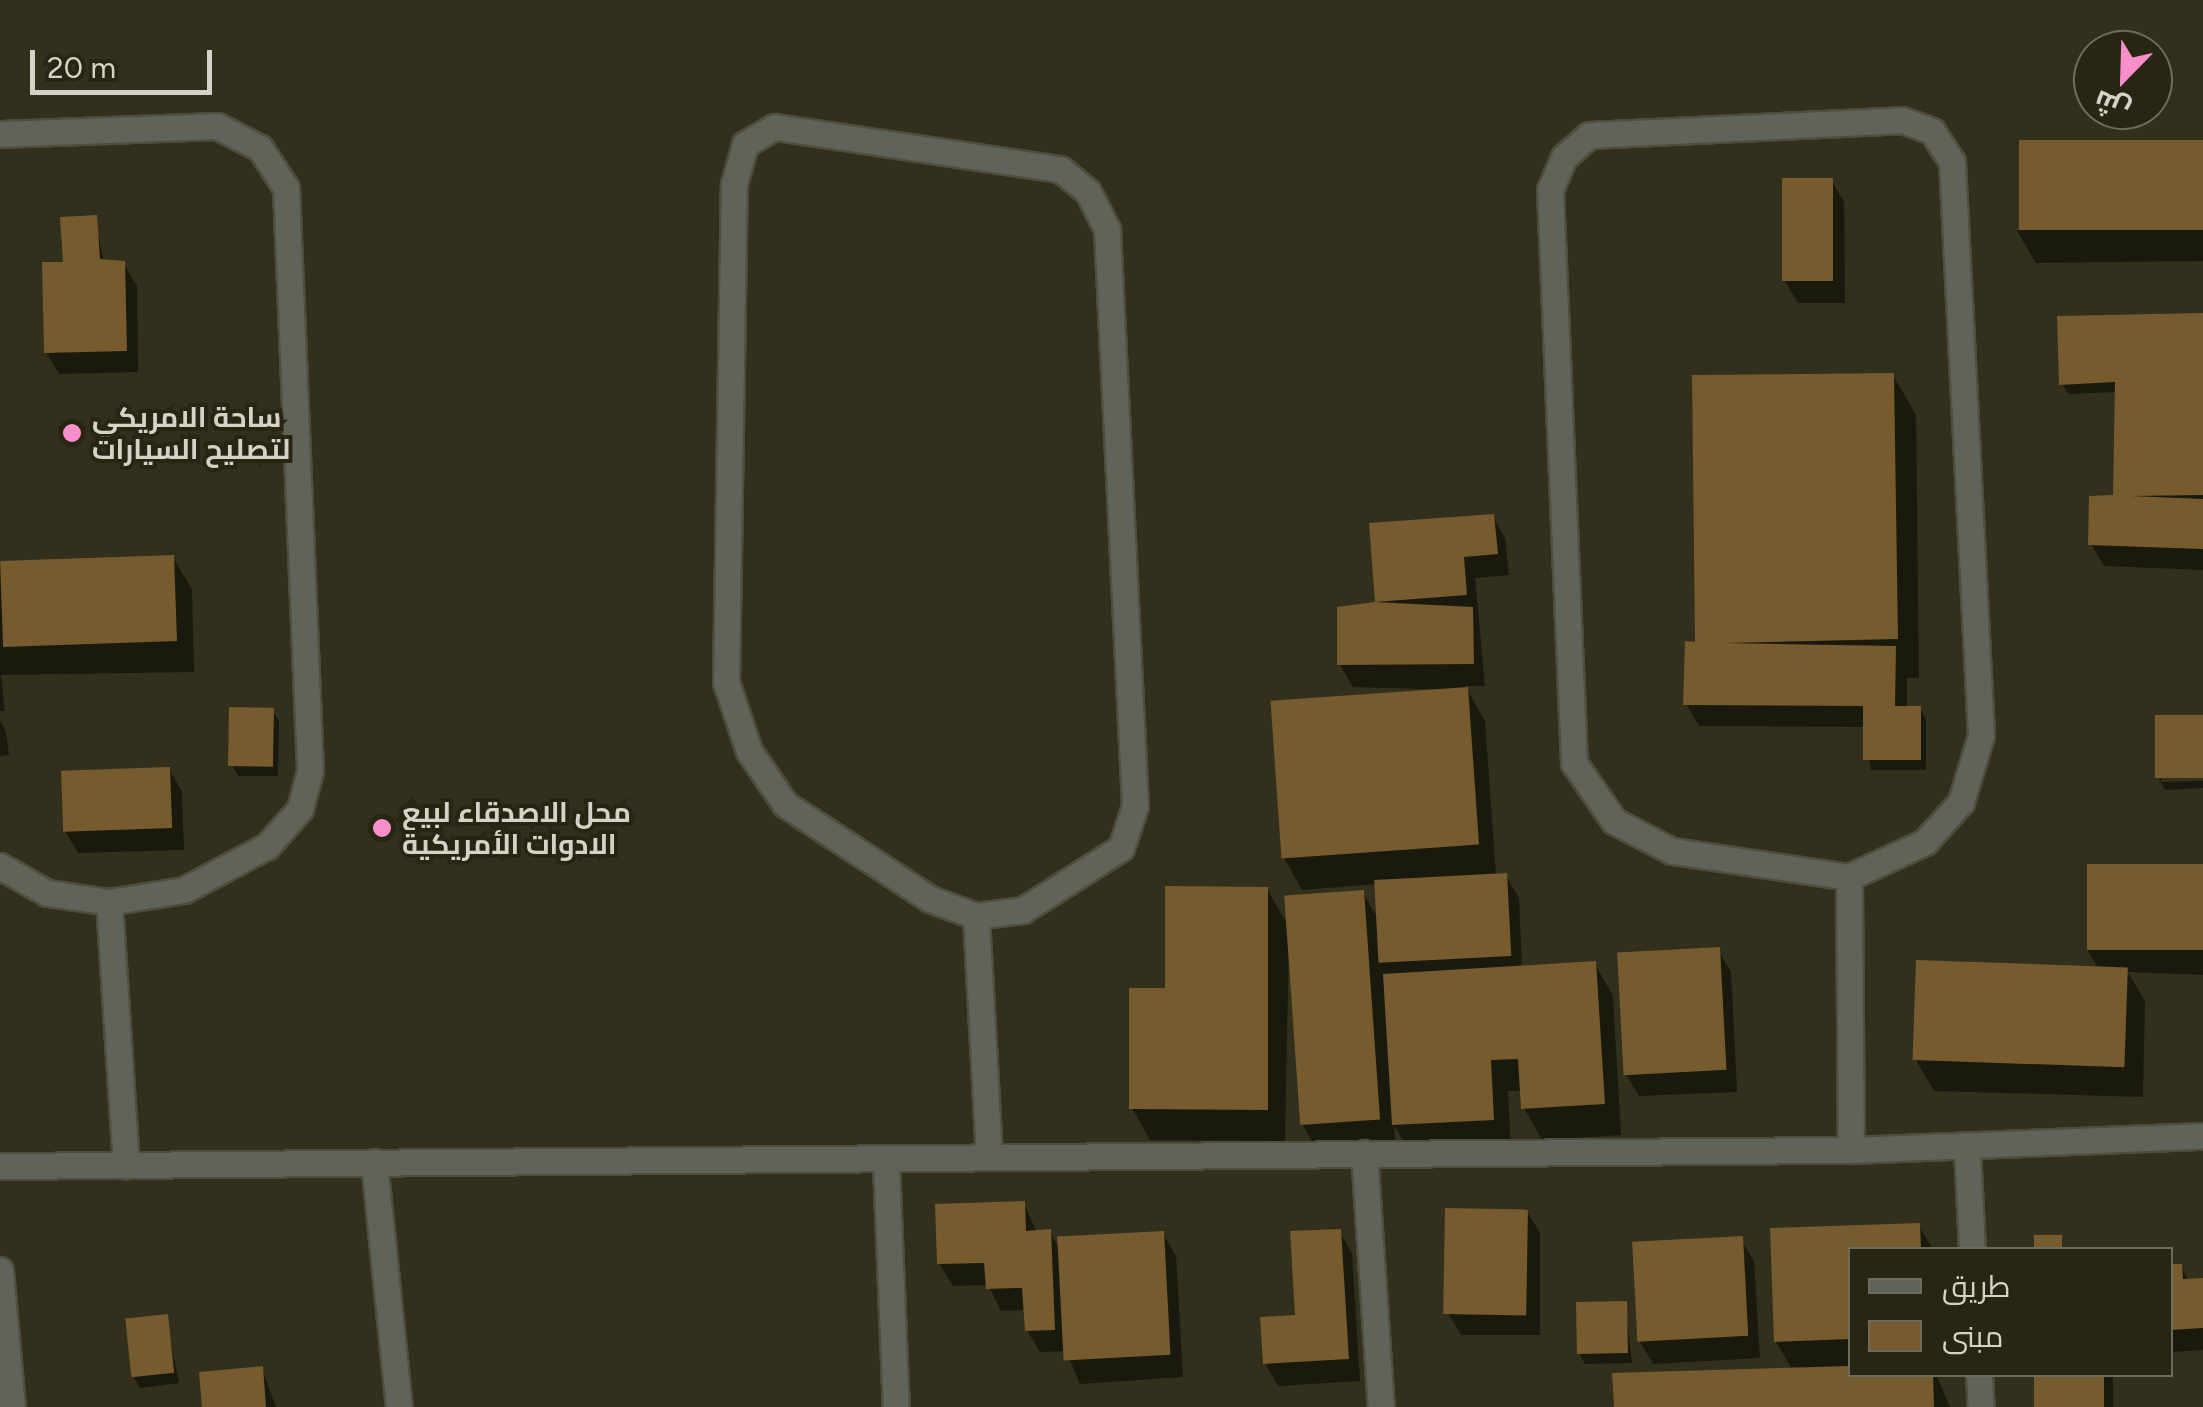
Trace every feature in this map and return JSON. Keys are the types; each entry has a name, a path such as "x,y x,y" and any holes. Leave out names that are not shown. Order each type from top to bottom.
{"street":[{"path":"1902,120 1932,131 1952,162 1982,735 1960,802 1925,842 1849,877 1672,851 1614,821 1574,763 1550,190 1564,157 1590,135 1902,120"},
{"path":"0,134 216,126 260,148 286,188 310,772 300,809 267,846 184,890 109,902 47,893 0,866"},
{"path":"775,128 1060,168 1088,192 1107,229 1136,806 1121,848 1092,872 1022,910 976,916 930,899 785,804 749,751 726,682 734,184 744,144 775,128"},
{"path":"1849,877 1851,1150"},
{"path":"109,902 126,1166"},
{"path":"976,916 988,1157"},
{"path":"0,1166 886,1163 988,1157 1851,1150 2203,1136"},
{"path":"1966,1148 1972,1247"},
{"path":"1364,1153 1381,1407"},
{"path":"374,1162 398,1407"},
{"path":"886,1163 896,1407"},
{"path":"0,1270 12,1407"},
{"path":"1979,1377 1981,1407"}],"building":[{"path":"2019,140 2203,140 2203,230 2019,230"},
{"path":"1782,178 1833,178 1833,281 1782,281"},
{"path":"97,215 100,259 125,261 127,351 44,353 42,262 63,262 60,217"},
{"path":"2203,313 2203,495 2131,496 2203,499 2203,549 2088,545 2089,496 2113,495 2115,382 2059,385 2057,316"},
{"path":"1894,373 1898,639 1725,643 1896,646 1895,706 1921,706 1921,760 1863,760 1863,706 1683,705 1685,641 1695,642 1692,375"},
{"path":"1494,514 1498,554 1464,557 1467,595 1375,602 1369,523"},
{"path":"174,555 177,641 3,647 0,561"},
{"path":"1375,602 1473,607 1474,664 1337,665 1337,607"},
{"path":"1468,687 1479,845 1282,858 1270,701"},
{"path":"229,707 274,708 273,767 228,766"},
{"path":"2155,715 2203,715 2203,778 2155,778"},
{"path":"170,767 172,828 63,832 61,771"},
{"path":"2087,864 2203,864 2203,950 2087,950"},
{"path":"1507,873 1511,956 1379,963 1374,880"},
{"path":"1165,886 1268,887 1268,1110 1129,1109 1129,988 1165,988"},
{"path":"1364,890 1380,1119 1300,1125 1284,896"},
{"path":"1720,947 1726,1070 1624,1075 1617,952"},
{"path":"1916,960 2128,967 2124,1067 1913,1060"},
{"path":"1596,961 1605,1104 1521,1109 1518,1059 1491,1060 1494,1120 1392,1125 1383,974"},
{"path":"1025,1201 1026,1231 1051,1229 1055,1330 1025,1331 1022,1288 986,1289 984,1263 937,1264 935,1204"},
{"path":"1445,1208 1528,1209 1526,1315 1443,1314"},
{"path":"1920,1223 1921,1247 1848,1247 1848,1339 1774,1342 1770,1228"},
{"path":"1341,1229 1349,1359 1263,1364 1260,1317 1295,1315 1290,1231"},
{"path":"1164,1231 1170,1355 1064,1360 1057,1237"},
{"path":"2034,1235 2062,1235 2062,1247 2034,1247"},
{"path":"1743,1236 1748,1336 1637,1342 1632,1242"},
{"path":"2173,1264 2182,1264 2183,1279 2203,1278 2203,1328 2173,1330"},
{"path":"1627,1301 1628,1353 1577,1354 1576,1302"},
{"path":"168,1314 174,1373 131,1377 125,1318"},
{"path":"263,1366 266,1407 202,1407 199,1372"},
{"path":"1848,1366 1848,1377 1933,1377 1934,1407 1614,1407 1612,1373"},
{"path":"2034,1377 2104,1377 2104,1407 2034,1407"}],"place":[{"name":"ساحة الامريكي لتصليح السيارات","path":"72,433"},
{"name":"محل الاصدقاء لبيع الادوات الأمريكية","path":"382,828"}]}
